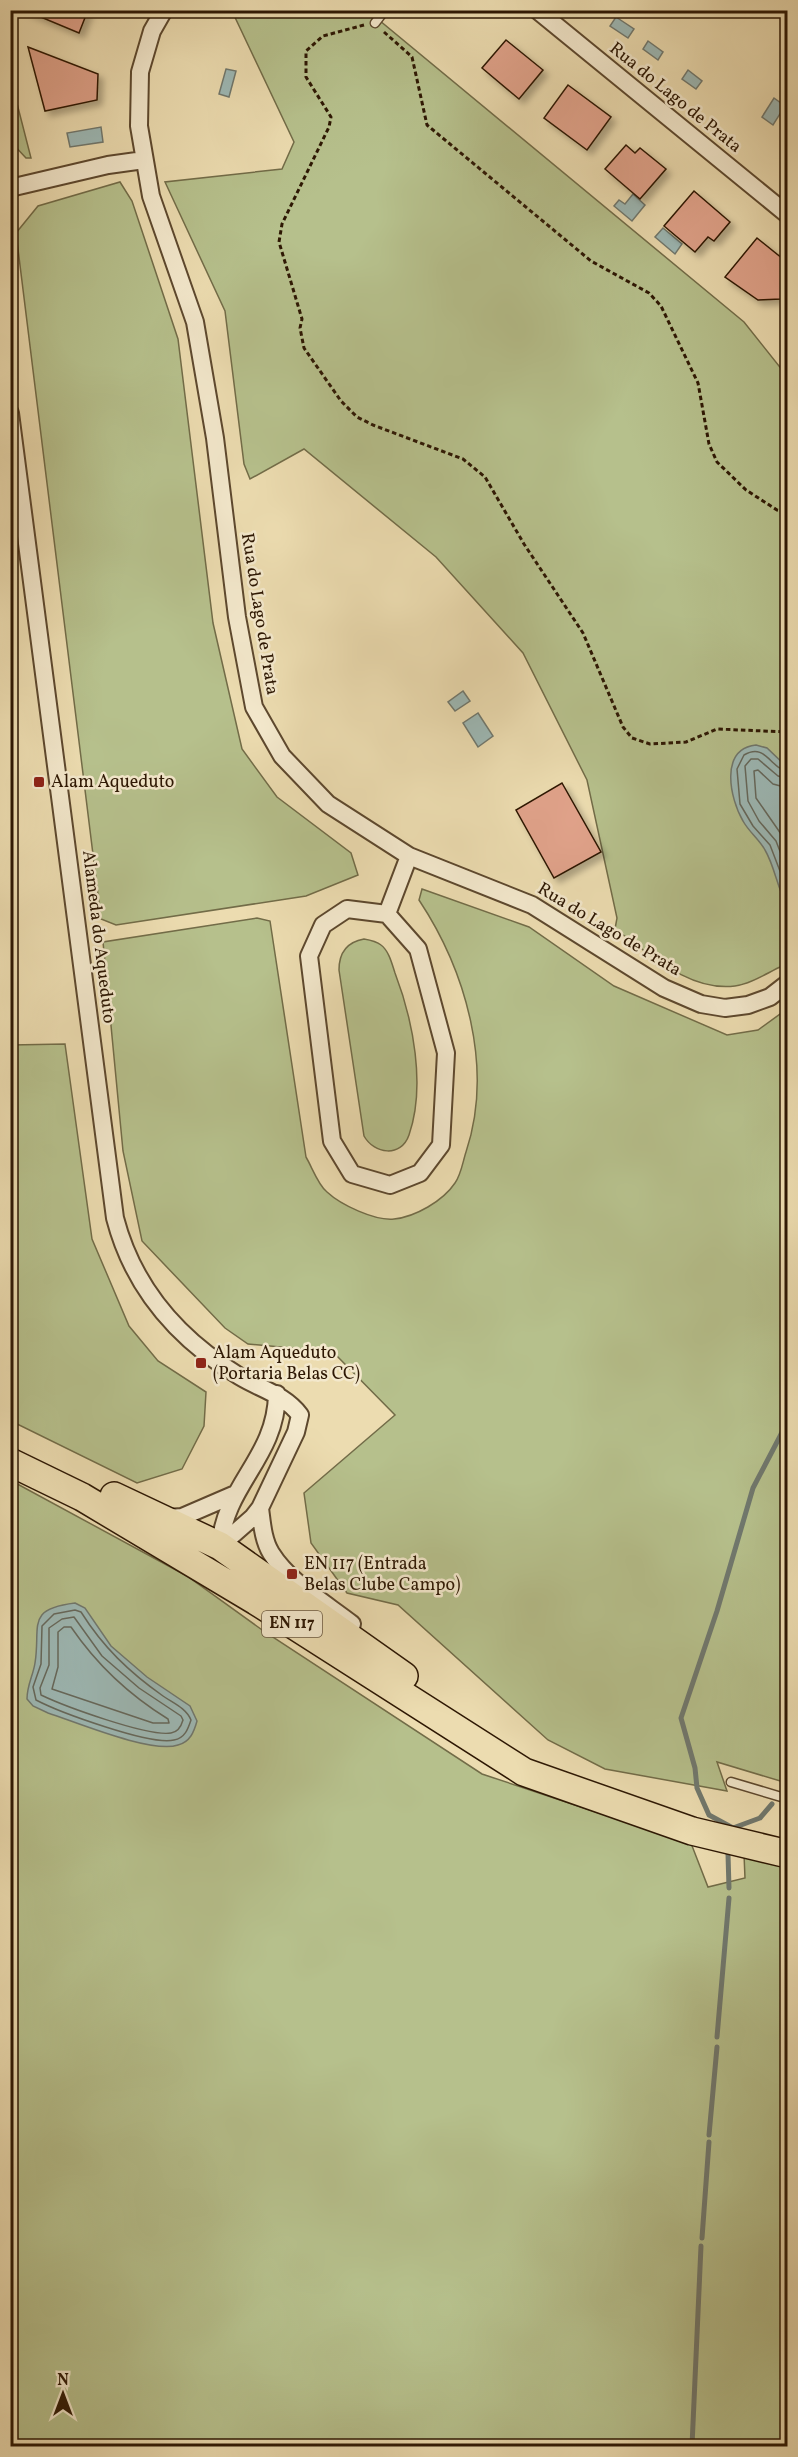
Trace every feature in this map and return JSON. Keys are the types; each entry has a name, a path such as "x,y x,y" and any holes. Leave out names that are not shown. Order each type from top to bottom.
{"main road":[{"name":"EN 117","path":"10,1446 220,1546 519,1760 571,1790"},
{"name":"EN 117","path":"10,1462 82,1497 239,1591 524,1772 692,1831 788,1854"},
{"path":"82,1497 187,1544 220,1546 239,1591"}],"street":[{"name":"Rua do Lago de Prata","path":"164,10 152,31 140,72 137,102 144,160 151,196 195,322 214,438 237,617 254,707 282,756 328,804 409,856 532,905 664,988 701,1004 724,1008 748,1005 770,996 788,983"},
{"name":"Rua do Lago de Prata","path":"537,10 788,215"},
{"path":"10,188 108,165 144,160"},
{"name":"Alameda do Aqueduto","path":"10,413 115,1218 122,1245 155,1305 196,1347 221,1365 277,1395 300,1415 296,1432 260,1508 254,1517 220,1546"},
{"path":"387,914 409,856"},
{"path":"347,909 387,914 418,949 446,1053 441,1145 420,1173 390,1185 352,1174 333,1141 309,956 323,925 347,909"},
{"path":"220,1546 221,1525 233,1496 260,1456 271,1432 277,1414 277,1395"},
{"path":"162,1519 182,1517 233,1496"},
{"path":"260,1508 270,1552 287,1573 371,1639 398,1664 407,1678"}],"lane":[{"path":"375,23 385,10"},
{"path":"731,1782 788,1799"}],"path":[{"path":"788,512 777,510 746,490 717,462 709,444 698,383 655,300 649,293 591,261 427,125 412,57 375,23 339,30 323,36 306,51 304,66 306,77 331,117 329,127 282,224 279,242 302,319 300,328 304,348 341,401 357,417 463,459 478,468 524,544 583,633 623,727 632,738 650,744 686,742 717,729 788,732"}],"green space":[{"path":"232,11 368,11 744,322 787,376 788,961 782,966 741,985 718,986 702,983 670,969 615,929 617,918 587,780 523,653 436,557 304,449 250,479 244,464 225,311 165,182 282,169 294,142"},
{"path":"10,80 31,158 26,158 11,142"},
{"path":"120,182 132,201 178,339 213,623 242,749 277,797 351,853 358,875 306,896 116,925 101,919 16,233 38,206"},
{"path":"422,889 529,927 614,986 727,1035 758,1030 787,1009 787,1783 717,1762 727,1791 605,1769 548,1740 398,1605 347,1593 311,1543 304,1493 395,1415 333,1352 248,1344 225,1328 142,1241 123,1151 103,942 257,918 270,921 306,1157 321,1185 333,1197 368,1215 386,1219 402,1218 428,1207 450,1190 457,1180 474,1120 477,1087 476,1054 471,1021 450,958 419,900"},
{"path":"364,939 381,945 390,958 407,1011 415,1053 417,1096 409,1135 400,1147 387,1151 374,1147 364,1136 339,970 345,949"},
{"path":"65,1044 92,1239 129,1326 158,1361 206,1392 204,1426 182,1469 137,1483 11,1421 11,1045"},
{"path":"10,1480 187,1576 265,1632 482,1774 599,1813 689,1838 708,1887 745,1878 744,1854 787,1865 787,2446 11,2446"}],"water":[{"path":"616,17 634,29 628,38 610,26"},
{"path":"648,41 663,52 658,60 643,49"},
{"path":"226,69 236,71 229,97 219,94"},
{"path":"688,70 702,81 696,89 682,79"},
{"path":"774,98 785,106 773,125 762,117"},
{"path":"101,127 103,142 70,147 67,133"},
{"path":"633,194 645,205 632,221 614,206 619,200 625,204"},
{"path":"663,228 682,244 675,254 655,237"},
{"path":"463,691 470,701 455,711 448,702"},
{"path":"478,713 493,736 478,747 463,723"},
{"path":"756,745 767,748 787,767 787,905 763,846 748,829 734,800 732,765 737,755 744,749"},
{"path":"75,1603 85,1608 111,1646 147,1677 190,1706 197,1721 193,1733 186,1742 166,1747 133,1741 48,1713 33,1706 27,1699 35,1663 38,1621 48,1610"}],"building":[{"path":"24,10 88,10 79,33"},
{"path":"506,40 543,70 519,99 482,68"},
{"path":"28,47 98,74 97,100 45,111"},
{"path":"568,85 611,117 587,150 544,118"},
{"path":"626,145 635,153 640,148 666,169 640,199 605,169"},
{"path":"694,191 730,222 714,241 708,237 695,252 664,226"},
{"path":"757,238 788,263 788,292 781,299 758,300 725,277"},
{"path":"562,783 601,852 554,878 516,810"}],"waterway":[{"path":"772,1804 760,1818 733,1828 709,1815 697,1788 695,1768 681,1718 717,1611 753,1488 788,1421"},
{"path":"728,1854 729,1888"},
{"path":"717,2037 729,1898"},
{"path":"709,2135 717,2047"},
{"path":"702,2238 709,2142"},
{"path":"692,2446 701,2246"}],"place":[{"name":"Alam Aqueduto","path":"39,782"},
{"name":"Alam Aqueduto (Portaria Belas CC)","path":"201,1363"},
{"name":"EN 117 (Entrada Belas Clube Campo)","path":"292,1574"}]}
